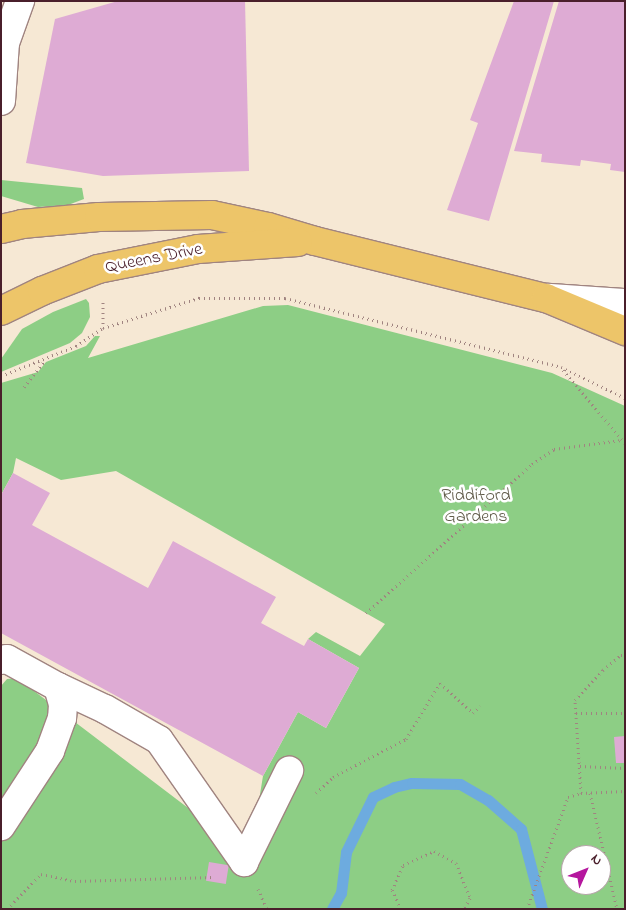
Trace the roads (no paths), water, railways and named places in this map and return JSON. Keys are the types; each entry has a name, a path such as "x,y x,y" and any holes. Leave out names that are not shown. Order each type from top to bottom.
{"main road":[{"name":"Queens Drive","path":"1,229 22,224 99,217 212,215 268,227 314,241 546,298 625,331"},
{"name":"Queens Drive","path":"1,311 42,291 98,269 198,249 314,241"}],"street":[{"path":"1,101 3,41 20,1"},
{"name":"Queens Drive","path":"546,298 625,303"},
{"path":"1,660 7,660 105,709 159,740 244,862 289,771"},
{"path":"1,826 50,751 62,718 63,705 58,687"}],"waterway":[{"path":"332,909 341,893 346,852 373,797 394,787 412,783 460,784 488,800 521,829 542,909"}],"park label":[{"name":"Riddiford Gardens","path":"476,507"}]}
